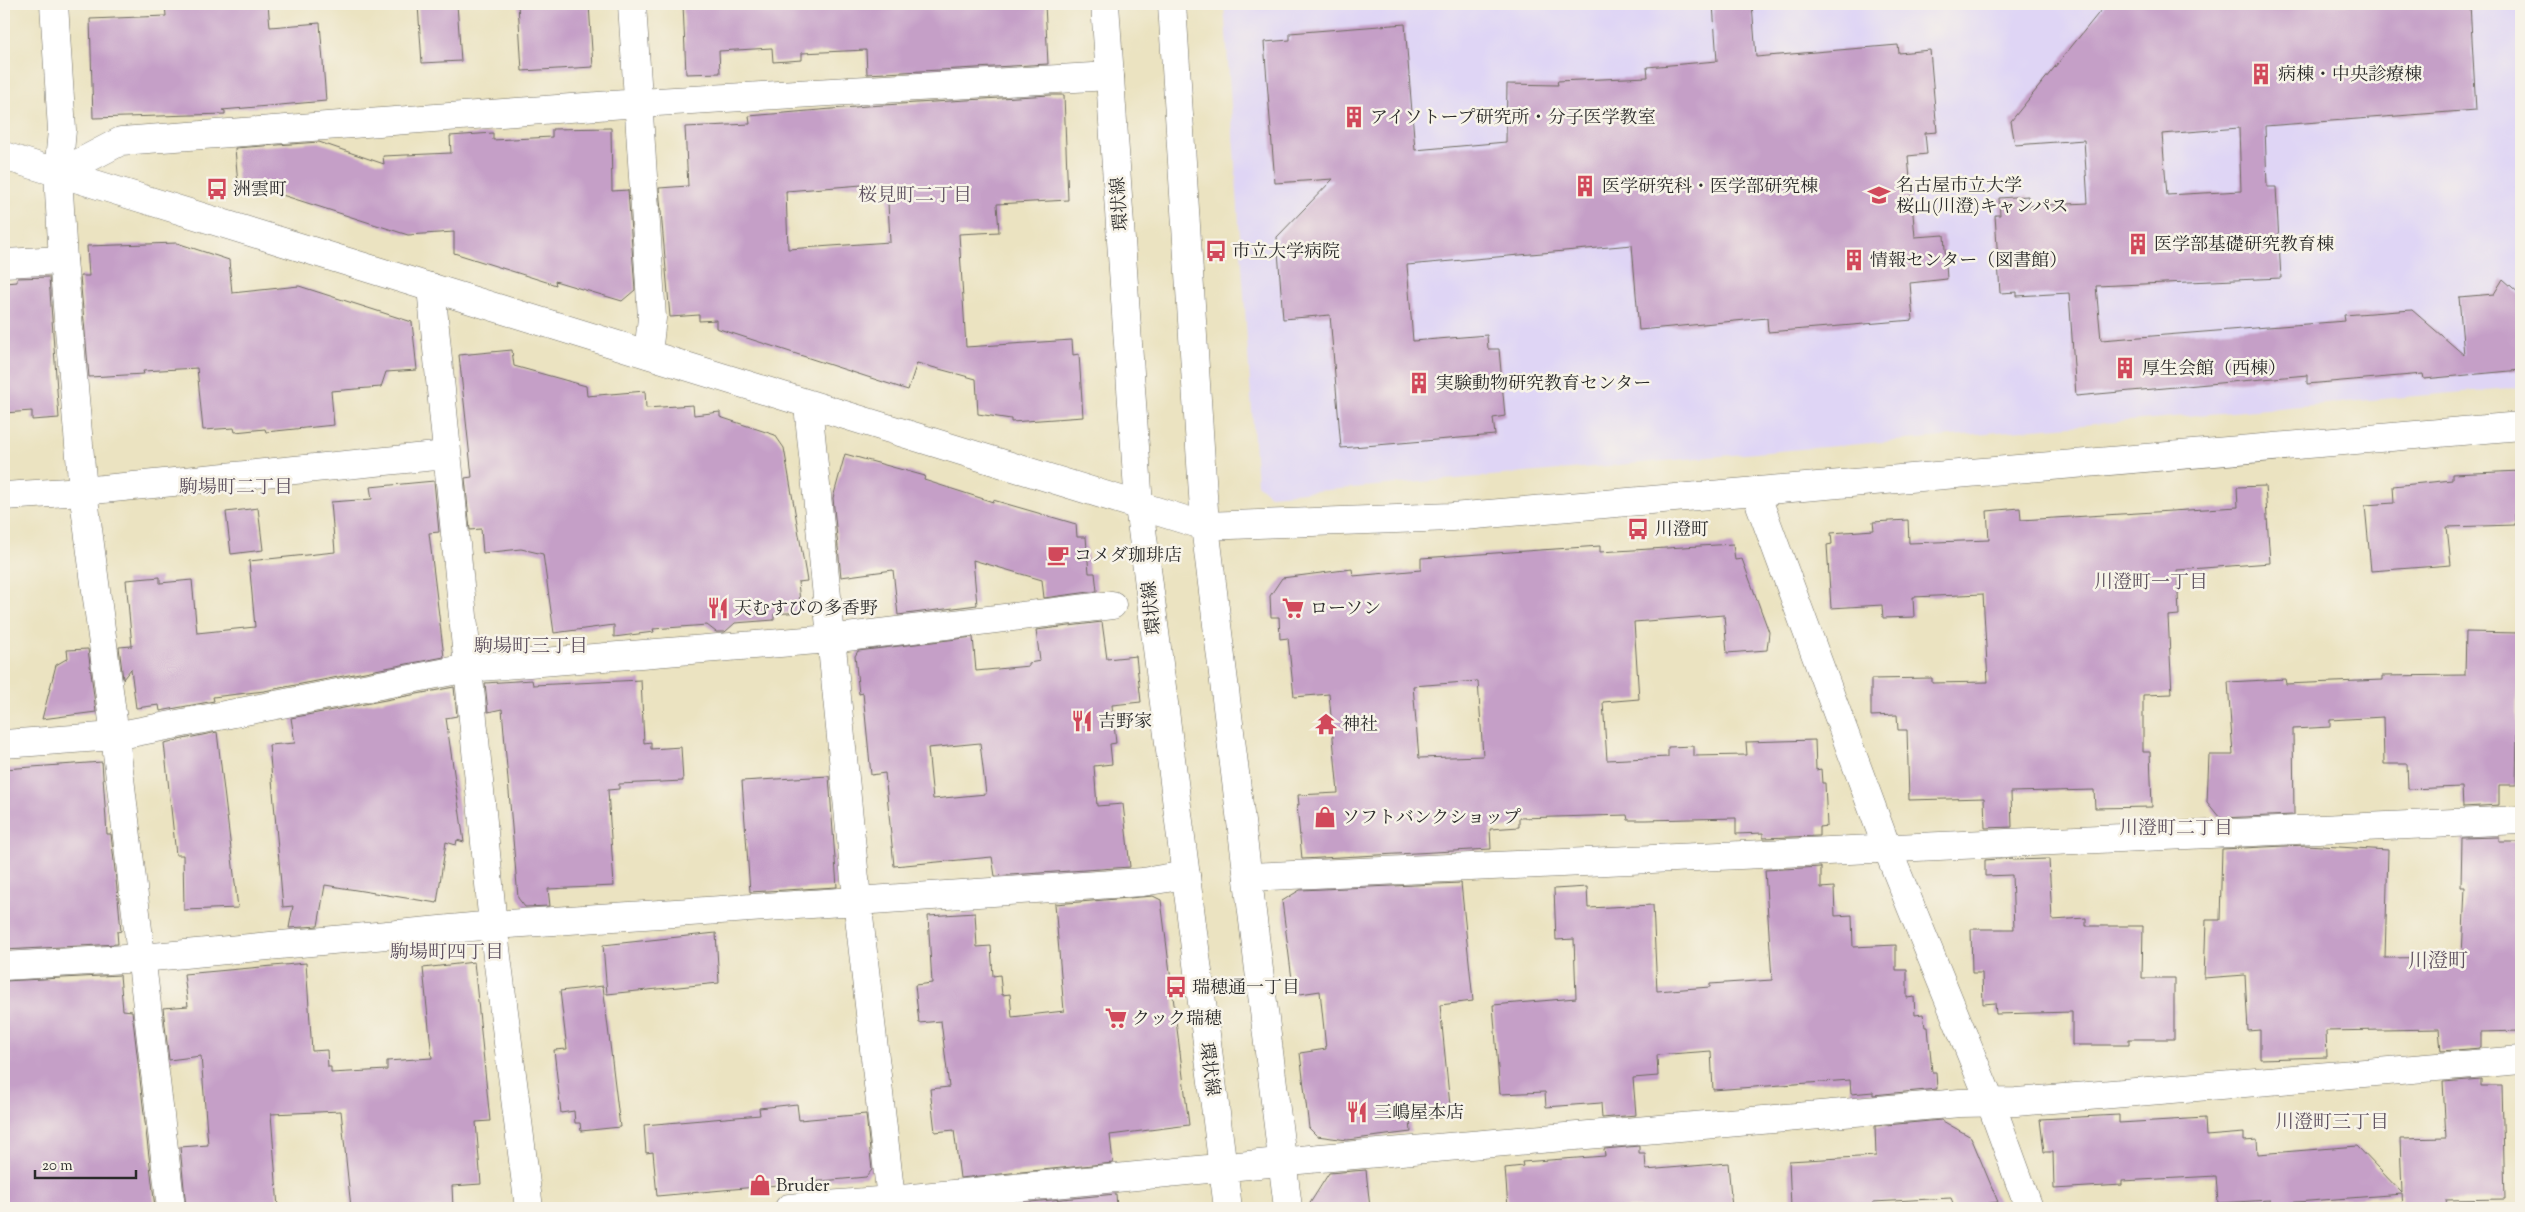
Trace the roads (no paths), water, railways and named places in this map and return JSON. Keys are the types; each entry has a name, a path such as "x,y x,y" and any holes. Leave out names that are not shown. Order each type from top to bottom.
{"street":[{"path":"54,4 62,130 58,174 63,260 84,491 171,1208"},
{"path":"632,4 640,103 652,318 648,354"},
{"name":"環状線","path":"1105,4 1139,506 1228,1208"},
{"path":"1172,4 1205,526 1288,1208"},
{"path":"58,174 120,141 640,103 1110,76"},
{"path":"4,156 1205,526 1452,517 2521,426"},
{"path":"4,263 63,260"},
{"path":"431,287 493,925 529,1208"},
{"path":"808,404 857,899 892,1204"},
{"path":"4,496 84,491 446,455"},
{"path":"1755,491 1887,848 1990,1101 2029,1208"},
{"path":"4,744 115,736 468,668 830,639 1112,605"},
{"path":"1248,877 2521,820"},
{"path":"4,966 142,958 493,925 857,899 1143,882 1186,875"},
{"path":"789,1208 892,1204 1283,1162 1990,1101 2025,1101 2521,1060"}],"place":[{"name":"病棟・中央診療棟","path":"2261,74"},
{"name":"アイソトープ研究所・分子医学教室","path":"1354,117"},
{"name":"医学研究科・医学部研究棟","path":"1585,186"},
{"name":"洲雲町","path":"217,189"},
{"name":"名古屋市立大学 桜山(川澄)キャンパス","path":"1879,195"},
{"name":"医学部基礎研究教育棟","path":"2138,244"},
{"name":"市立大学病院","path":"1216,251"},
{"name":"情報センター（図書館）","path":"1854,260"},
{"name":"厚生会館（西棟）","path":"2125,368"},
{"name":"実験動物研究教育センター","path":"1419,383"},
{"name":"川澄町","path":"1638,529"},
{"name":"コメダ珈琲店","path":"1058,555"},
{"name":"天むすびの多香野","path":"718,608"},
{"name":"ローソン","path":"1293,608"},
{"name":"吉野家","path":"1082,721"},
{"name":"神社","path":"1326,724"},
{"name":"ソフトバンクショップ","path":"1325,817"},
{"name":"瑞穂通一丁目","path":"1176,987"},
{"name":"クック瑞穂","path":"1116,1018"},
{"name":"三嶋屋本店","path":"1357,1112"},
{"name":"Bruder","path":"760,1185"}],"district":[{"name":"桜見町二丁目","path":"915,194"},
{"name":"駒場町二丁目","path":"236,486"},
{"name":"川澄町一丁目","path":"2151,581"},
{"name":"駒場町三丁目","path":"531,645"},
{"name":"川澄町二丁目","path":"2176,827"},
{"name":"駒場町四丁目","path":"447,951"},
{"name":"川澄町","path":"2438,960"},
{"name":"川澄町三丁目","path":"2332,1121"}]}
